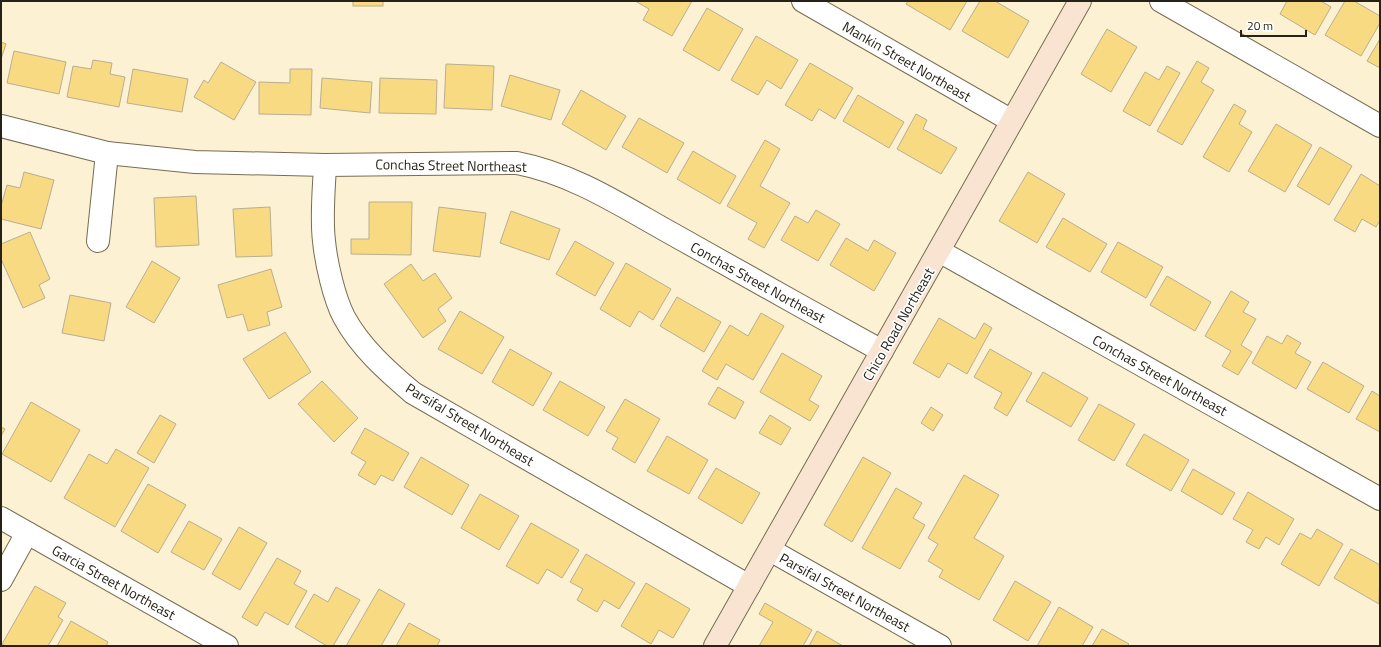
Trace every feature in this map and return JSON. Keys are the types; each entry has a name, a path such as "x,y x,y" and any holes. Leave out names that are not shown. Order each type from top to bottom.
{"street":[{"name":"Mankin Street Northeast","path":"803,1 1012,120"},
{"name":"Chico Road Northeast","path":"715,646 1080,1"},
{"path":"1161,1 1380,126"},
{"name":"Conchas Street Northeast","path":"1,126 107,153 195,162 325,165 517,163 542,168 565,176 608,199 882,351"},
{"path":"98,241 107,153"},
{"name":"Parsifal Street Northeast","path":"325,165 324,240 331,277 344,316 368,350 387,371 413,393 749,586"},
{"name":"Conchas Street Northeast","path":"939,251 1380,499"},
{"name":"Garcia Street Northeast","path":"1,518 227,646"},
{"path":"1,580 27,533"},
{"name":"Parsifal Street Northeast","path":"770,550 940,646"}],"building":[{"path":"353,1 383,1 383,6 353,6"},
{"path":"635,1 692,1 672,36 643,20 649,9"},
{"path":"908,1 967,1 950,30 906,4"},
{"path":"980,1 995,1 1029,21 1008,58 962,31"},
{"path":"1287,1 1321,1 1331,7 1315,35 1280,14"},
{"path":"1345,1 1354,1 1380,16 1380,23 1361,56 1325,35"},
{"path":"707,8 743,29 719,71 683,50"},
{"path":"1107,29 1137,47 1111,92 1081,74"},
{"path":"756,36 798,60 781,89 767,80 758,95 731,80"},
{"path":"1380,39 1380,68 1367,61"},
{"path":"1,42 6,44 1,59"},
{"path":"14,51 66,62 59,94 7,83"},
{"path":"93,60 112,63 110,74 125,77 119,107 67,97 73,66 91,69"},
{"path":"1197,61 1209,68 1201,82 1214,90 1182,145 1157,131"},
{"path":"221,62 256,82 234,120 194,97 204,80 208,83"},
{"path":"810,63 853,88 835,119 819,109 812,121 785,105"},
{"path":"446,64 494,66 492,110 444,108"},
{"path":"1167,66 1180,73 1150,126 1123,111 1145,72 1159,80"},
{"path":"133,69 188,79 182,112 127,103"},
{"path":"290,69 312,69 311,115 259,114 259,82 290,83"},
{"path":"510,75 560,90 551,120 501,106"},
{"path":"322,78 372,82 370,113 320,108"},
{"path":"380,78 437,80 436,114 379,113"},
{"path":"581,90 626,116 606,150 562,124"},
{"path":"858,95 904,122 889,148 843,121"},
{"path":"1234,104 1246,111 1239,124 1252,132 1229,172 1203,157"},
{"path":"916,114 927,120 923,129 957,148 941,174 897,149"},
{"path":"639,118 684,143 667,173 622,147"},
{"path":"1276,124 1312,145 1285,192 1248,171"},
{"path":"765,140 780,149 760,186 790,203 764,248 748,239 757,223 727,206"},
{"path":"1320,147 1352,166 1329,205 1297,186"},
{"path":"693,151 736,176 720,204 677,179"},
{"path":"24,172 54,180 41,229 1,219 1,206 7,185 20,188"},
{"path":"1028,172 1065,194 1037,243 999,221"},
{"path":"1361,174 1380,186 1380,220 1376,227 1362,219 1355,232 1334,220"},
{"path":"196,196 199,245 156,247 154,198"},
{"path":"369,202 412,202 411,255 351,254 351,239 369,239"},
{"path":"270,207 272,256 236,257 233,209"},
{"path":"439,207 486,213 480,257 433,251"},
{"path":"816,210 840,224 818,261 781,240 795,216 808,223"},
{"path":"511,211 560,229 549,260 500,243"},
{"path":"1063,218 1107,244 1090,272 1046,247"},
{"path":"30,232 50,279 39,285 45,298 23,308 1,259 1,244"},
{"path":"846,238 868,251 874,240 896,253 874,291 830,265"},
{"path":"575,241 614,263 595,296 556,274"},
{"path":"1118,242 1163,267 1146,298 1101,272"},
{"path":"152,261 180,278 154,323 126,307"},
{"path":"626,263 671,289 653,320 639,311 630,327 600,309"},
{"path":"411,264 423,281 435,273 452,298 438,309 446,321 423,338 384,284"},
{"path":"271,269 282,307 267,312 270,325 248,331 243,314 227,318 218,285"},
{"path":"1167,276 1211,302 1195,331 1150,305"},
{"path":"1231,291 1249,302 1243,312 1256,319 1241,345 1252,352 1238,375 1222,366 1231,351 1205,336"},
{"path":"70,295 111,303 104,341 62,333"},
{"path":"677,297 721,322 704,352 660,326"},
{"path":"460,311 504,337 482,374 438,349"},
{"path":"761,313 784,326 753,380 726,364 717,380 702,371 730,325 748,336"},
{"path":"939,318 975,339 984,323 992,328 967,374 948,363 939,378 913,363"},
{"path":"285,332 311,372 269,399 243,359"},
{"path":"1287,335 1301,343 1295,353 1311,362 1296,389 1252,363 1267,336 1282,344"},
{"path":"510,349 552,373 533,406 492,382"},
{"path":"990,349 1032,373 1007,416 994,408 1002,393 974,377"},
{"path":"782,353 822,376 809,400 819,406 810,421 760,392"},
{"path":"1323,362 1364,386 1349,413 1307,389"},
{"path":"1043,372 1088,398 1071,427 1026,401"},
{"path":"322,381 358,418 334,442 298,404"},
{"path":"560,381 605,407 588,436 543,410"},
{"path":"718,387 744,402 735,419 708,404"},
{"path":"1372,391 1380,396 1380,432 1356,419"},
{"path":"625,399 660,419 635,463 612,449 618,438 606,431"},
{"path":"31,402 80,430 51,482 2,454"},
{"path":"1099,404 1135,424 1114,461 1078,440"},
{"path":"931,407 943,415 933,431 921,423"},
{"path":"160,415 176,424 154,463 137,453"},
{"path":"770,415 791,428 781,445 759,433"},
{"path":"1,427 5,429 1,436"},
{"path":"365,428 409,453 393,481 381,475 375,485 358,475 366,462 351,453"},
{"path":"1144,434 1189,460 1171,491 1126,465"},
{"path":"667,436 708,460 689,494 647,471"},
{"path":"116,449 149,468 115,527 64,498 89,454 107,464"},
{"path":"421,457 469,485 452,515 404,487"},
{"path":"863,457 891,473 852,542 824,525"},
{"path":"716,468 760,493 742,524 698,498"},
{"path":"1193,469 1235,493 1222,515 1181,491"},
{"path":"964,475 999,495 974,538 1004,556 979,600 939,577 943,570 928,561 938,544 928,538"},
{"path":"148,484 186,505 158,553 121,531"},
{"path":"896,488 922,503 913,518 925,525 900,569 862,548"},
{"path":"1248,492 1294,519 1279,545 1266,537 1259,549 1246,542 1253,530 1233,519"},
{"path":"480,494 519,516 499,550 461,528"},
{"path":"189,521 222,539 204,570 171,552"},
{"path":"531,523 579,550 562,578 547,569 538,584 506,566"},
{"path":"239,527 267,543 240,590 212,574"},
{"path":"1317,529 1343,544 1319,586 1281,564 1300,533 1311,539"},
{"path":"1351,549 1380,565 1379,604 1334,578"},
{"path":"586,554 635,583 619,609 604,600 597,612 577,600 583,589 570,582"},
{"path":"277,558 301,571 294,584 307,591 288,625 265,612 257,626 242,617"},
{"path":"1015,581 1051,602 1028,641 993,620"},
{"path":"646,583 690,609 673,638 659,630 651,644 621,626"},
{"path":"35,586 66,603 58,617 63,620 48,646 6,646 2,644"},
{"path":"336,587 360,600 333,646 327,646 295,627 314,594 328,602"},
{"path":"379,589 405,604 381,646 346,646"},
{"path":"765,603 812,630 803,646 759,646 773,622 759,614"},
{"path":"1059,607 1093,627 1082,646 1037,646"},
{"path":"71,621 108,642 106,646 57,646"},
{"path":"409,623 440,640 437,646 396,646"},
{"path":"1102,629 1129,644 1127,646 1092,646"},
{"path":"817,631 843,646 809,646"}]}
